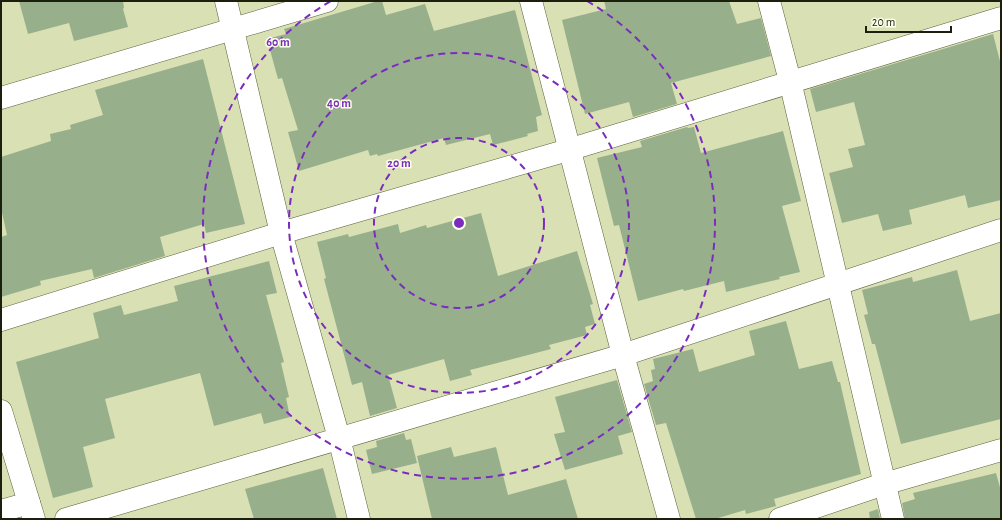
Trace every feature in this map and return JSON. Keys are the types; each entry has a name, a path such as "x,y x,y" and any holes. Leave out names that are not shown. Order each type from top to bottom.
{"street":[{"path":"226,1 281,233 339,438 359,519"},
{"path":"1,98 234,30 327,1"},
{"path":"531,1 568,150 669,519"},
{"path":"770,1 893,519"},
{"path":"1,320 281,233 568,150 790,81 1001,18"},
{"path":"66,519 623,355 1001,230"},
{"path":"1,411 32,511 1,511"},
{"path":"780,519 884,484 1001,450"}],"building":[{"path":"19,1 123,1 123,9 128,27 74,41 69,23 28,34"},
{"path":"382,1 386,15 425,4 434,31 515,10 542,115 536,117 538,131 527,134 528,136 493,145 490,134 446,145 444,138 378,156 377,154 370,156 368,150 299,171 288,132 298,130 282,78 278,79 267,39 286,34 284,29"},
{"path":"604,1 729,1 737,24 761,18 771,56 671,83 677,104 633,117 629,102 585,114 562,20 606,9"},
{"path":"993,34 1001,65 1001,200 968,208 965,195 909,210 912,224 883,231 878,214 842,223 829,173 853,167 848,149 865,145 854,102 816,112 810,89"},
{"path":"203,59 245,224 206,233 204,224 160,237 165,256 94,278 92,269 40,281 41,285 1,297 1,237 7,235 1,208 1,157 51,141 50,134 71,129 70,125 103,115 95,90"},
{"path":"687,127 694,127 701,153 783,131 801,201 782,206 800,272 779,277 780,279 726,292 724,281 684,291 683,289 638,301 619,225 614,226 597,158 642,147 640,141"},
{"path":"481,213 498,276 577,251 593,304 590,305 595,324 585,327 587,335 549,345 551,349 470,370 472,375 450,381 444,359 388,375 397,408 370,416 362,382 352,385 324,279 326,278 317,242 348,234 349,237 398,224 400,233 426,225 427,228"},
{"path":"269,261 277,293 266,295 284,362 281,363 289,397 286,398 290,417 264,424 261,413 214,426 200,373 105,399 115,438 83,447 93,487 53,498 16,362 99,338 93,313 121,305 124,315 178,301 174,286"},
{"path":"957,270 970,321 1001,313 1001,419 901,444 875,344 872,344 864,315 868,314 862,290 912,277 913,282"},
{"path":"786,321 799,369 832,361 838,382 840,382 861,474 774,499 776,506 746,514 745,510 715,519 696,519 666,423 656,425 644,384 653,381 651,370 655,369 653,359 693,349 699,372 755,355 749,331"},
{"path":"617,380 632,432 618,436 623,454 565,470 554,434 565,432 555,397"},
{"path":"404,433 406,440 411,439 417,463 372,474 366,450 377,447 376,441"},
{"path":"451,447 454,457 496,447 508,495 566,479 578,519 432,519 417,456"},
{"path":"323,468 337,519 254,519 245,489"},
{"path":"996,473 1001,491 1001,519 905,519 902,503 915,499 913,493"},
{"path":"878,509 880,519 870,519 869,512"}]}
